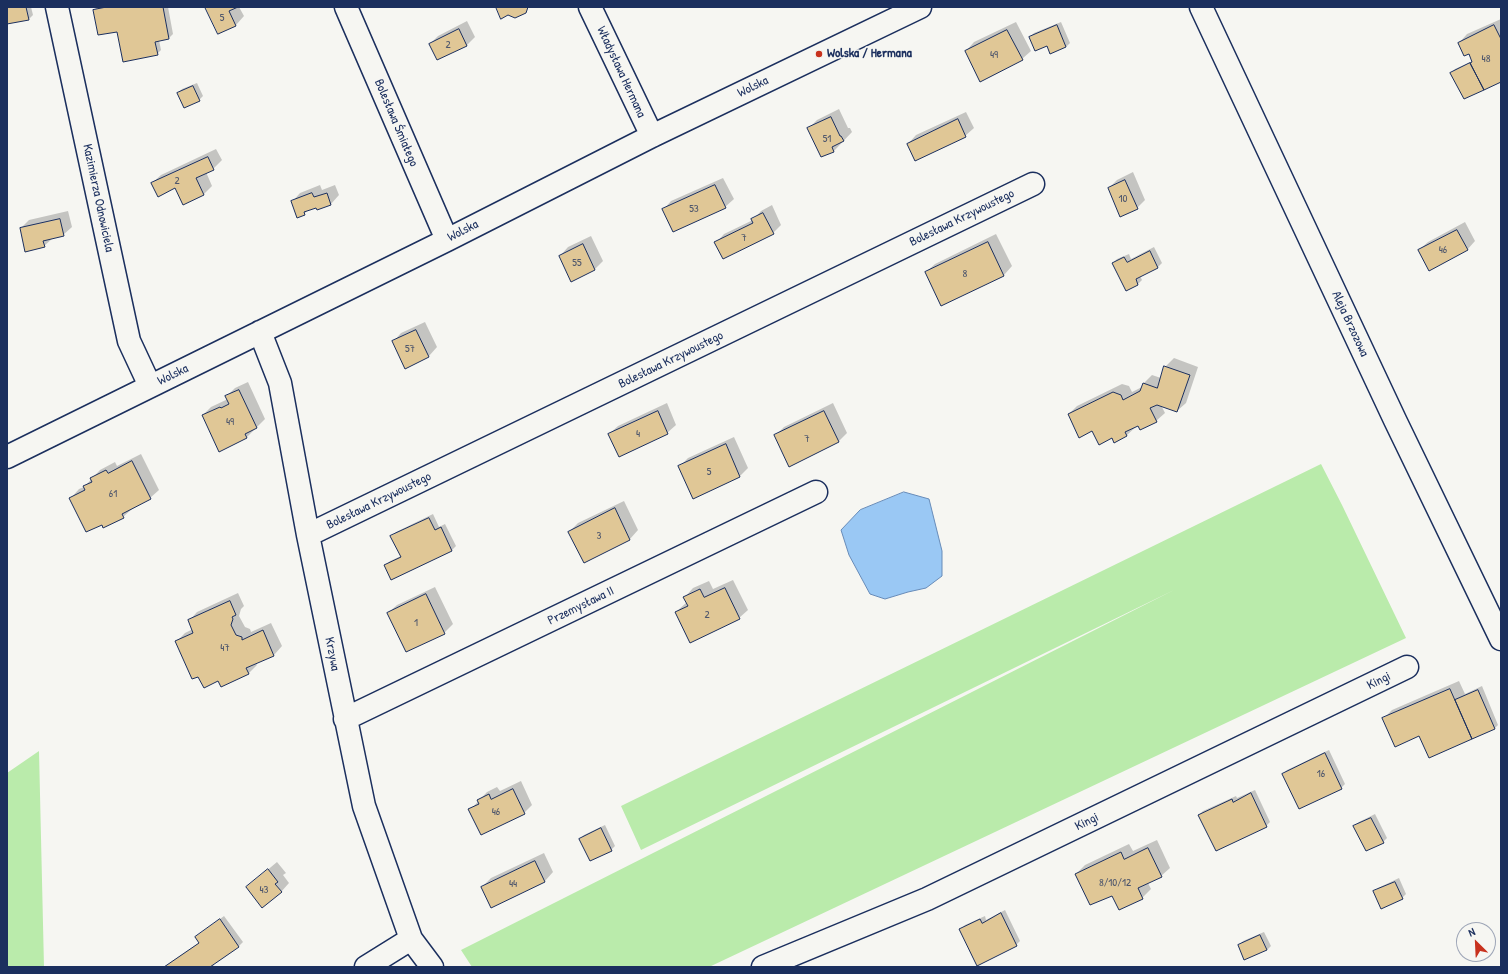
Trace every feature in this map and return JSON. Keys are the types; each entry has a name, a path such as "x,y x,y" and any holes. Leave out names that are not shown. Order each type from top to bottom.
{"street":[{"name":"Kazimierza Odnowiciela","path":"57,7 129,341 150,386"},
{"name":"Bolesława Śmiałego","path":"346,7 447,240"},
{"name":"Władysława Hermana","path":"590,7 652,136"},
{"name":"Wolska","path":"7,457 447,240 652,136 920,7"},
{"name":"Aleja Brzozowa","path":"1201,7 1392,413 1501,639"},
{"name":"Bolesława Krzywoustego","path":"308,535 1033,184"},
{"name":"Krzywa","path":"260,332 280,383 308,535 364,806 412,939 432,967"},
{"name":"Przemysława II","path":"346,719 816,492"},
{"name":"Kingi","path":"763,967 927,900 1407,667"},
{"path":"366,967 412,939"}],"green space":[{"path":"1321,464 1406,638 709,967 472,967 461,950 1174,590 641,850 621,806"},
{"path":"39,751 44,967 7,967 7,773"}],"water":[{"path":"904,492 929,499 942,551 942,576 926,588 885,599 870,594 849,555 841,530 860,510"}],"building":[{"path":"7,7 26,7 29,20 7,24"},
{"path":"107,7 163,7 169,39 155,42 158,55 123,62 117,32 98,35 93,10"},
{"path":"205,7 238,7 229,11 236,26 218,34"},
{"path":"496,7 528,7 526,13 515,18 508,15 501,19"},
{"path":"1057,25 1066,47 1050,54 1047,46 1035,51 1029,37"},
{"path":"1494,25 1501,39 1501,82 1484,90 1470,63 1472,62 1469,54 1464,56 1458,43"},
{"path":"459,29 467,46 437,60 429,44"},
{"path":"1007,30 1023,60 980,82 965,51"},
{"path":"1470,63 1484,90 1464,99 1450,73"},
{"path":"193,86 200,101 184,108 177,93"},
{"path":"831,117 844,141 832,147 834,152 821,157 807,128"},
{"path":"958,119 966,137 915,161 907,144"},
{"path":"208,157 214,170 196,178 204,195 183,205 175,188 158,197 151,183"},
{"path":"1125,180 1138,209 1120,217 1108,188"},
{"path":"715,185 726,208 673,232 662,209"},
{"path":"312,193 314,197 327,193 331,205 317,210 316,208 304,212 305,215 297,218 291,201"},
{"path":"763,213 774,234 723,259 714,242 753,223 751,219"},
{"path":"60,219 64,236 43,241 45,247 25,252 20,228"},
{"path":"1457,230 1468,250 1429,271 1418,250"},
{"path":"988,242 1004,276 941,306 925,272"},
{"path":"583,244 595,270 571,282 559,256"},
{"path":"1150,251 1158,268 1136,279 1138,285 1126,291 1112,263 1124,257 1127,262"},
{"path":"416,330 429,357 405,369 392,341"},
{"path":"1164,366 1190,375 1177,412 1157,405 1150,408 1157,422 1140,430 1138,426 1125,432 1127,436 1114,443 1112,438 1099,445 1092,431 1079,438 1068,414 1113,392 1121,395 1123,400 1140,391 1143,383 1157,388"},
{"path":"239,390 257,428 245,434 247,438 219,452 202,415 229,404 225,396"},
{"path":"658,411 668,434 619,457 608,434"},
{"path":"824,411 839,442 789,467 774,435"},
{"path":"726,444 740,477 693,499 678,466"},
{"path":"132,461 151,499 122,514 124,518 103,528 102,525 86,532 69,498 85,490 83,486 92,482 90,478 106,470 108,473"},
{"path":"615,508 630,540 584,563 568,532"},
{"path":"429,518 435,530 441,527 452,551 391,580 384,565 401,557 390,536"},
{"path":"725,588 740,619 690,643 675,612 688,606 683,597 700,589 704,597"},
{"path":"426,594 445,634 406,652 387,613"},
{"path":"230,601 236,615 232,617 233,619 231,625 236,635 242,637 242,640 263,630 274,656 246,668 249,674 221,687 218,681 204,688 198,677 192,679 175,641 193,633 188,620"},
{"path":"1450,689 1472,739 1429,758 1419,736 1395,747 1382,718"},
{"path":"1478,690 1495,729 1472,739 1455,700"},
{"path":"1325,753 1342,789 1299,809 1282,774"},
{"path":"513,789 525,814 481,835 468,809 479,804 477,800 489,794 491,799"},
{"path":"1251,793 1267,827 1216,851 1198,815 1232,799 1233,802"},
{"path":"1371,818 1384,843 1366,851 1353,826"},
{"path":"601,828 612,851 590,861 579,839"},
{"path":"1148,848 1162,877 1138,888 1143,899 1119,910 1112,896 1090,905 1075,874 1121,852 1124,859"},
{"path":"535,861 545,882 491,908 481,887"},
{"path":"268,869 278,882 275,884 282,892 262,908 246,887"},
{"path":"1395,882 1403,899 1381,909 1373,891"},
{"path":"1001,913 1017,946 977,966 959,929 980,919 982,923"},
{"path":"220,919 239,947 210,967 164,967 199,943 195,937"},
{"path":"1260,935 1267,950 1244,960 1238,945"}],"place":[{"name":"Wolska / Hermana","path":"819,54"}]}
